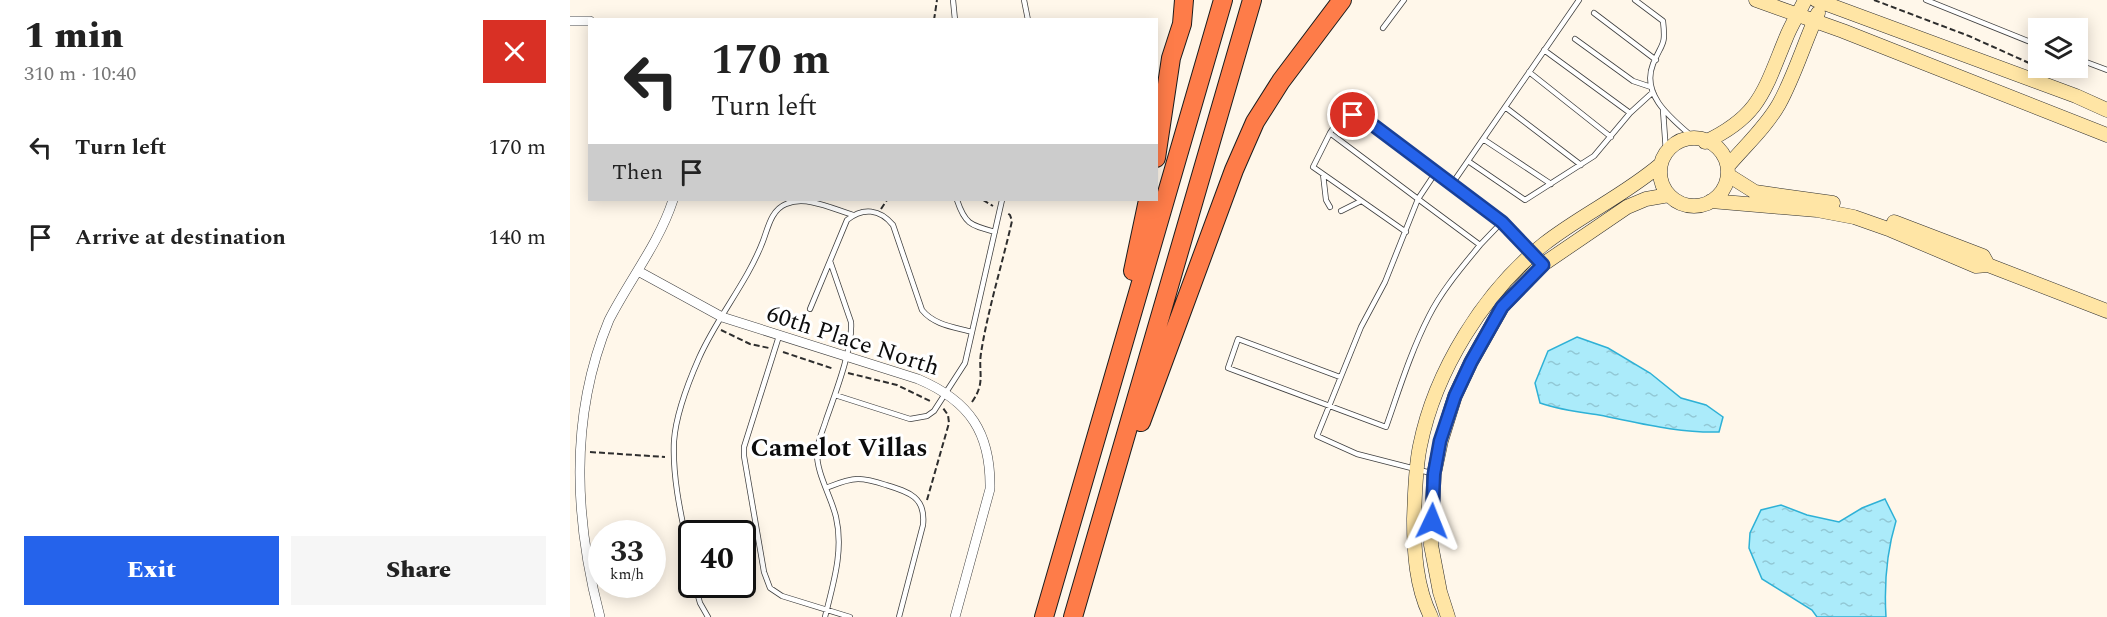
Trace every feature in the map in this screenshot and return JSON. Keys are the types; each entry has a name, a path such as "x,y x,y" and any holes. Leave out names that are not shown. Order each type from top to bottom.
{"highway":[{"path":"1158,145 1171,58 1172,0"},
{"path":"1171,58 1182,24 1184,0"},
{"path":"1044,617 1223,0"},
{"path":"1074,617 1252,0"},
{"path":"1115,474 1139,428 1230,180 1251,130 1281,81 1342,0"},
{"path":"1090,458 1148,201"}],"street":[{"path":"1756,0 2107,135"},
{"path":"1448,617 1431,545 1434,474 1440,441 1452,408 1471,362 1502,307 1538,260 1544,244 1644,178 1669,148 1679,142 1700,141 1738,124 1762,96 1804,0"},
{"path":"1728,170 1778,105 1801,58 1821,1 2076,96 2107,110"},
{"path":"570,21 588,21"},
{"path":"1700,141 1719,149 1726,158 1728,170 1724,190 1711,201"},
{"path":"1663,158 1660,181 1669,195 1683,204 1696,205 1711,201 1860,214"},
{"path":"1728,170 1755,192 1824,201 1860,214 1891,230 1977,266 1988,265 2107,310"},
{"path":"1431,617 1419,585 1414,538 1416,470 1420,445 1437,390 1454,353 1478,315 1512,275 1627,207 1646,199 1669,195"},
{"path":"600,617 578,505 576,451 580,405 596,350 609,321 638,271 673,201"},
{"name":"60th Place North","path":"638,271 722,317 918,379 946,393 964,410 975,423 987,450 990,469 988,501 955,617"}],"lane":[{"path":"953,0 955,18"},
{"path":"1024,0 1028,18"},
{"path":"1383,28 1404,0"},
{"path":"1452,184 1579,0"},
{"path":"1635,0 1663,21 1665,41 1652,66 1652,90 1663,110 1700,141"},
{"path":"1926,0 2028,41"},
{"path":"1594,13 1656,60"},
{"path":"1575,39 1633,81 1652,90"},
{"path":"1544,50 1630,113"},
{"path":"2088,63 2107,70"},
{"path":"1529,72 1611,137"},
{"path":"1468,161 1525,200 1594,156 1652,90"},
{"path":"1505,107 1581,165"},
{"path":"1663,110 1663,158"},
{"path":"1406,232 1313,167 1338,121 1353,115 1369,122 1502,222 1538,260"},
{"path":"1330,133 1480,245"},
{"path":"1483,139 1551,184"},
{"path":"1434,474 1358,454 1317,436 1361,327 1385,282 1418,199 1436,172"},
{"path":"1323,174 1326,200 1330,207"},
{"path":"684,520 674,458 674,440 682,405 699,357 744,282 770,222 780,207 803,201 853,215"},
{"path":"957,201 962,216 968,222 995,232"},
{"path":"835,395 910,419 919,419 934,411 965,363 1002,201"},
{"path":"1341,211 1361,201"},
{"path":"810,309 846,220 863,211 869,211 883,215 893,225 919,302 927,316 933,321 972,332"},
{"path":"1340,378 1239,339 1228,368 1386,427 1411,356 1430,314 1452,279 1502,222"},
{"path":"825,617 839,548 835,516 820,470 817,451 852,337 851,322 830,261"},
{"path":"779,336 744,447 766,582 776,593 850,617"},
{"path":"826,488 847,480 868,479 912,494 922,507 923,525 899,617"},
{"path":"699,598 708,617"}],"path":[{"path":"934,18 937,0"},
{"path":"1874,0 1968,36 2028,63"},
{"path":"949,423 976,396 982,378 981,352 1012,221 1011,215 985,201"},
{"path":"716,328 750,344 775,349"},
{"path":"576,451 674,458"}],"water":[{"path":"1577,337 1608,348 1650,373 1681,398 1706,405 1723,417 1719,432 1659,427 1540,403 1535,383 1548,351"},
{"path":"1885,499 1896,521 1886,569 1886,617 1817,617 1812,610 1762,579 1749,548 1750,533 1761,510 1781,505 1807,515 1839,522 1862,508"}],"district":[{"name":"Camelot Villas","path":"839,448"}],"route":[{"path":"1353,115 1369,122 1502,222 1543,265 1502,307 1455,396 1440,441 1434,474 1432,521"}]}
